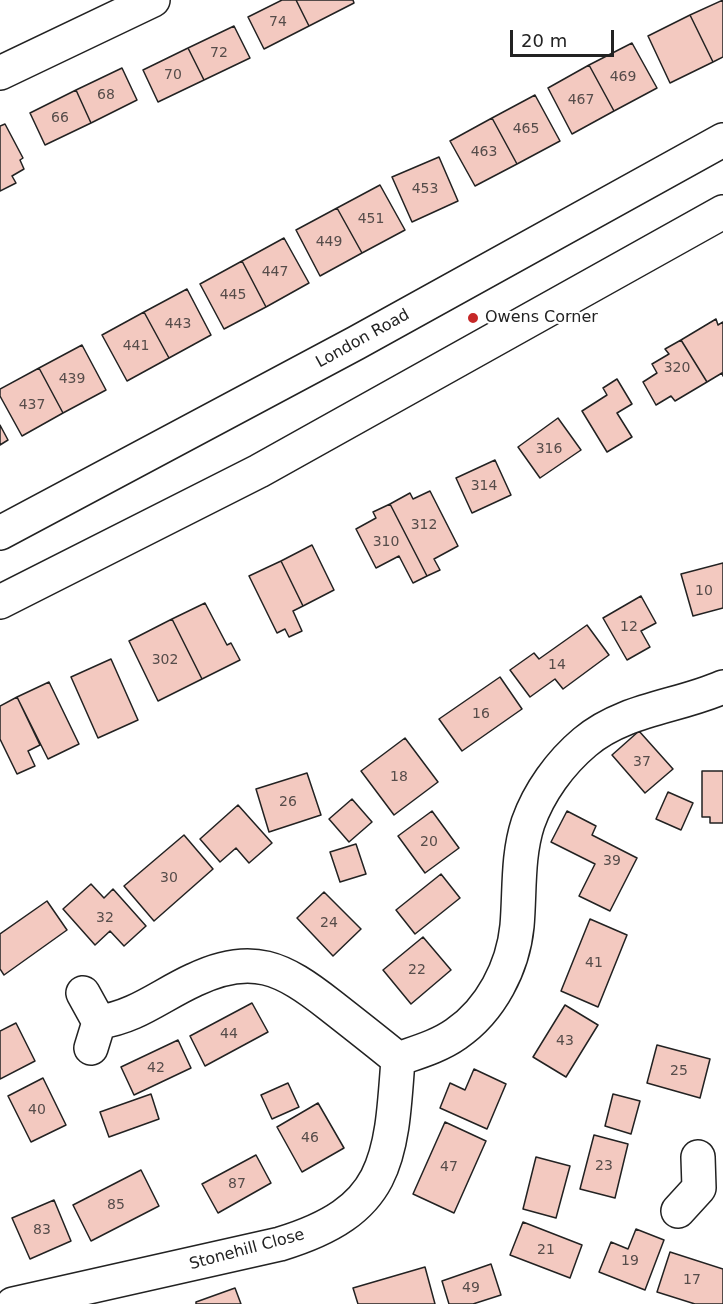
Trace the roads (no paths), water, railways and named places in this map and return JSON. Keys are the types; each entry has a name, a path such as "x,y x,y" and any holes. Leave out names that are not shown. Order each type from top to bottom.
{"main road":[{"path":"0,73 153,0"},
{"name":"London Road","path":"0,533 356,343 723,140"},
{"path":"0,602 259,471 723,212"},
{"path":"83,993 95,1035 213,972 232,966 267,967 285,973 305,986 398,1059 435,1046 456,1034 476,1017 494,992 512,953 517,927 522,851 528,823 539,797 569,757 608,726 723,687"},
{"name":"Stonehill Close","path":"13,1304 280,1244 315,1232 350,1213 366,1196 378,1175 388,1147 394,1122 398,1059"}],"place":[{"name":"Owens Corner","path":"473,318"}]}
